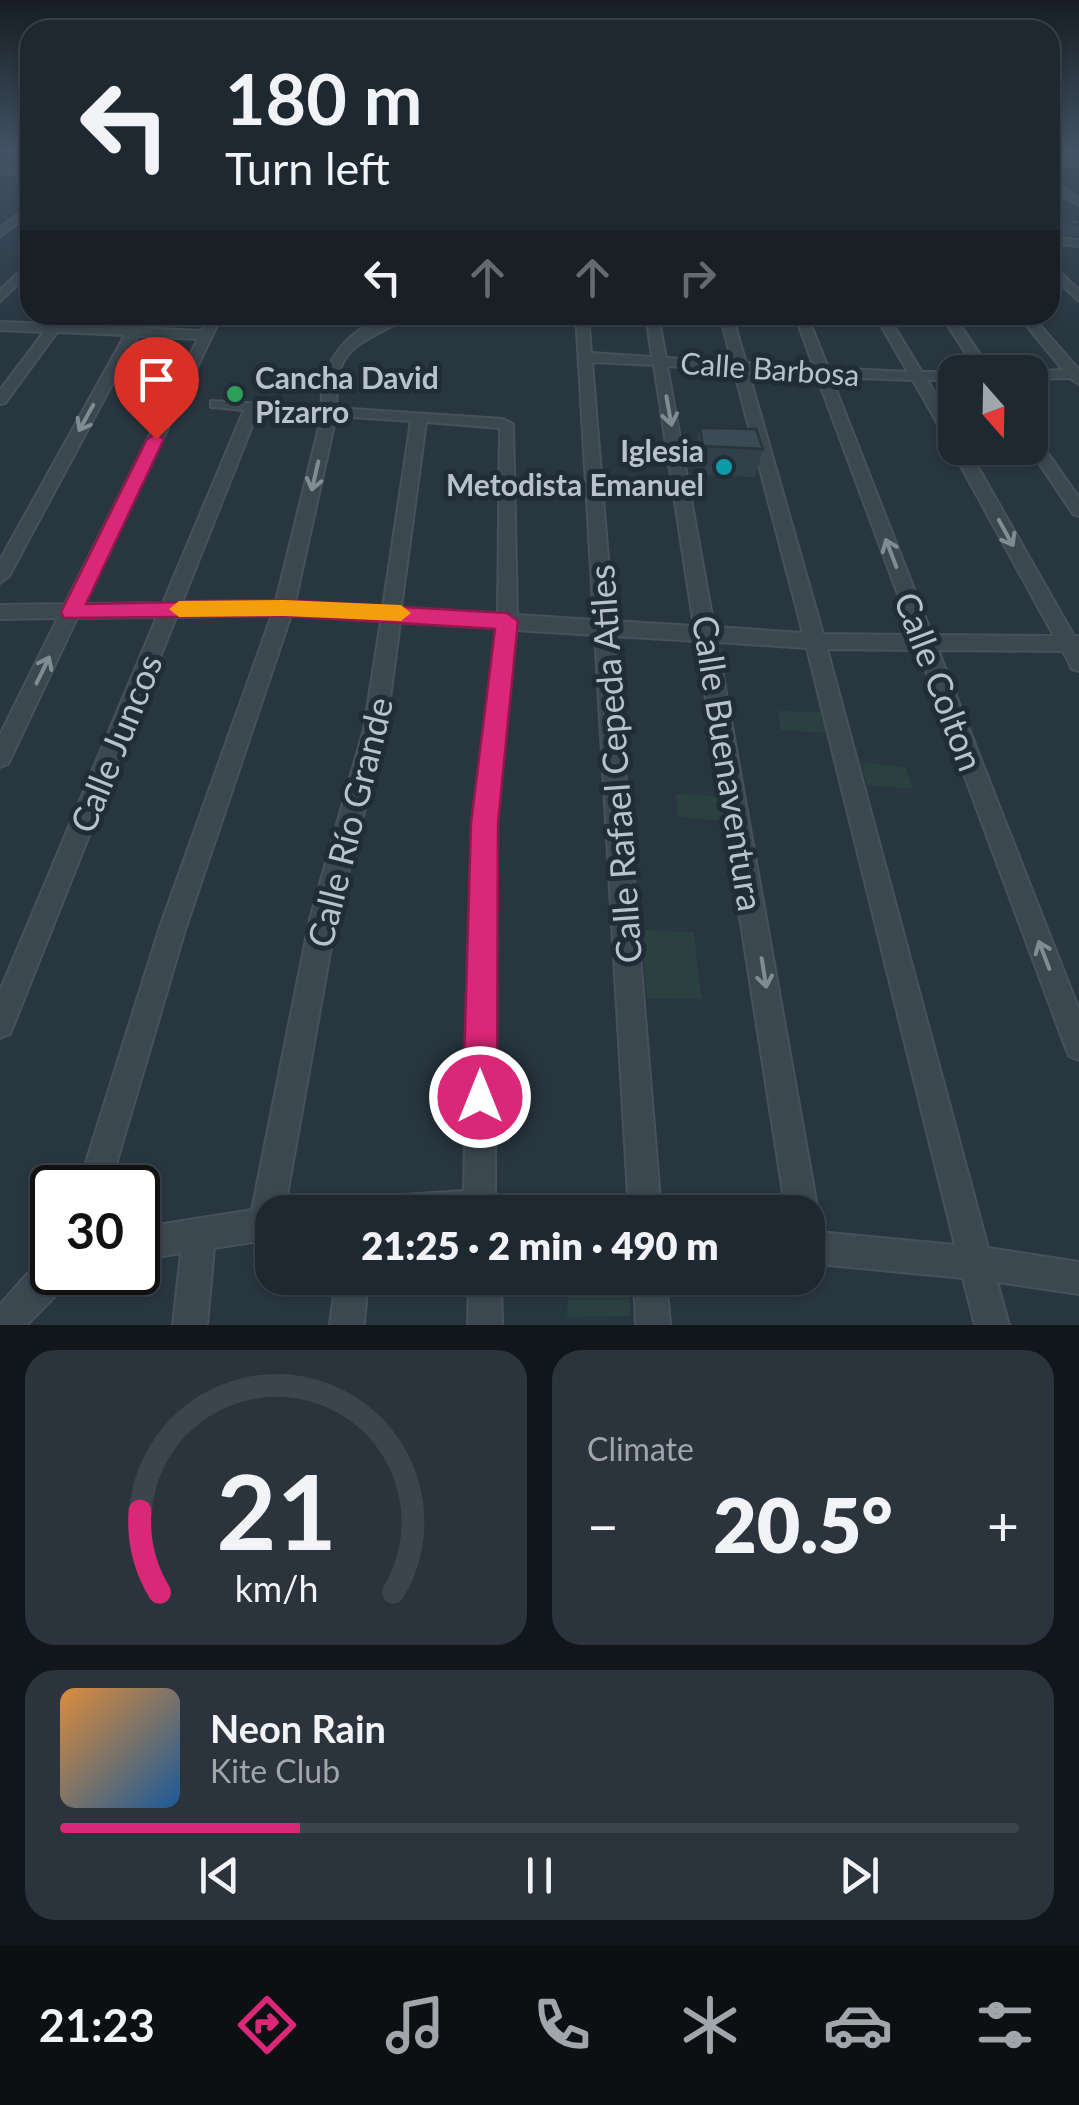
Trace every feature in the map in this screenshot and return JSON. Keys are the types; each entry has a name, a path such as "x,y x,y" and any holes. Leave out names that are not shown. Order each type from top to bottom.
{"street":[{"path":"0,233 20,218"},
{"path":"0,297 20,276"},
{"path":"1060,277 1079,297"},
{"path":"0,400 55,325"},
{"path":"0,576 137,325"},
{"path":"0,757 211,325"},
{"path":"100,1165 172,930 284,608 330,412 326,394 342,350 374,325"},
{"name":"Calle Rafael Cepeda Atiles","path":"583,325 644,1195"},
{"name":"Calle Buenaventura","path":"654,325 709,635 799,1195"},
{"path":"729,325 815,641 992,1325"},
{"name":"Calle Colton","path":"805,325 1079,1046"},
{"path":"887,325 938,410"},
{"path":"953,325 973,355"},
{"path":"1033,325 1077,376"},
{"path":"0,326 206,335"},
{"name":"Calle Barbosa","path":"585,357 938,376"},
{"path":"1048,375 1077,376"},
{"path":"216,404 503,425 507,621 484,823 487,1195"},
{"name":"Calle Juncos","path":"0,1024 252,406"},
{"name":"Calle Río Grande","path":"274,1195 323,919 375,729 419,418"},
{"path":"1048,464 1079,510"},
{"path":"969,465 1076,650"},
{"path":"0,612 284,608 815,641 1076,650"},
{"path":"160,1240 255,1225"},
{"path":"190,1325 199,1234"},
{"path":"825,1248 1079,1278"},
{"path":"5,1325 31,1295"},
{"path":"348,1325 351,1295"},
{"path":"485,1295 485,1325"},
{"path":"651,1295 654,1325"}],"green space":[{"path":"778,711 821,712 826,733 781,730"},
{"path":"861,762 906,767 913,789 867,785"},
{"path":"676,794 721,796 726,821 677,817"},
{"path":"641,930 694,932 701,999 647,998"},
{"path":"568,1295 630,1295 631,1316 567,1317"}],"building":[{"path":"700,428 756,429 763,449 703,446"}],"slow traffic":[{"path":"179,609 401,613"}],"place":[{"name":"Cancha David Pizarro","path":"235,394"},
{"name":"Iglesia Metodista Emanuel","path":"724,467"}],"route":[{"path":"156,439 72,612 284,608 507,621 484,823 480,1097"}]}
